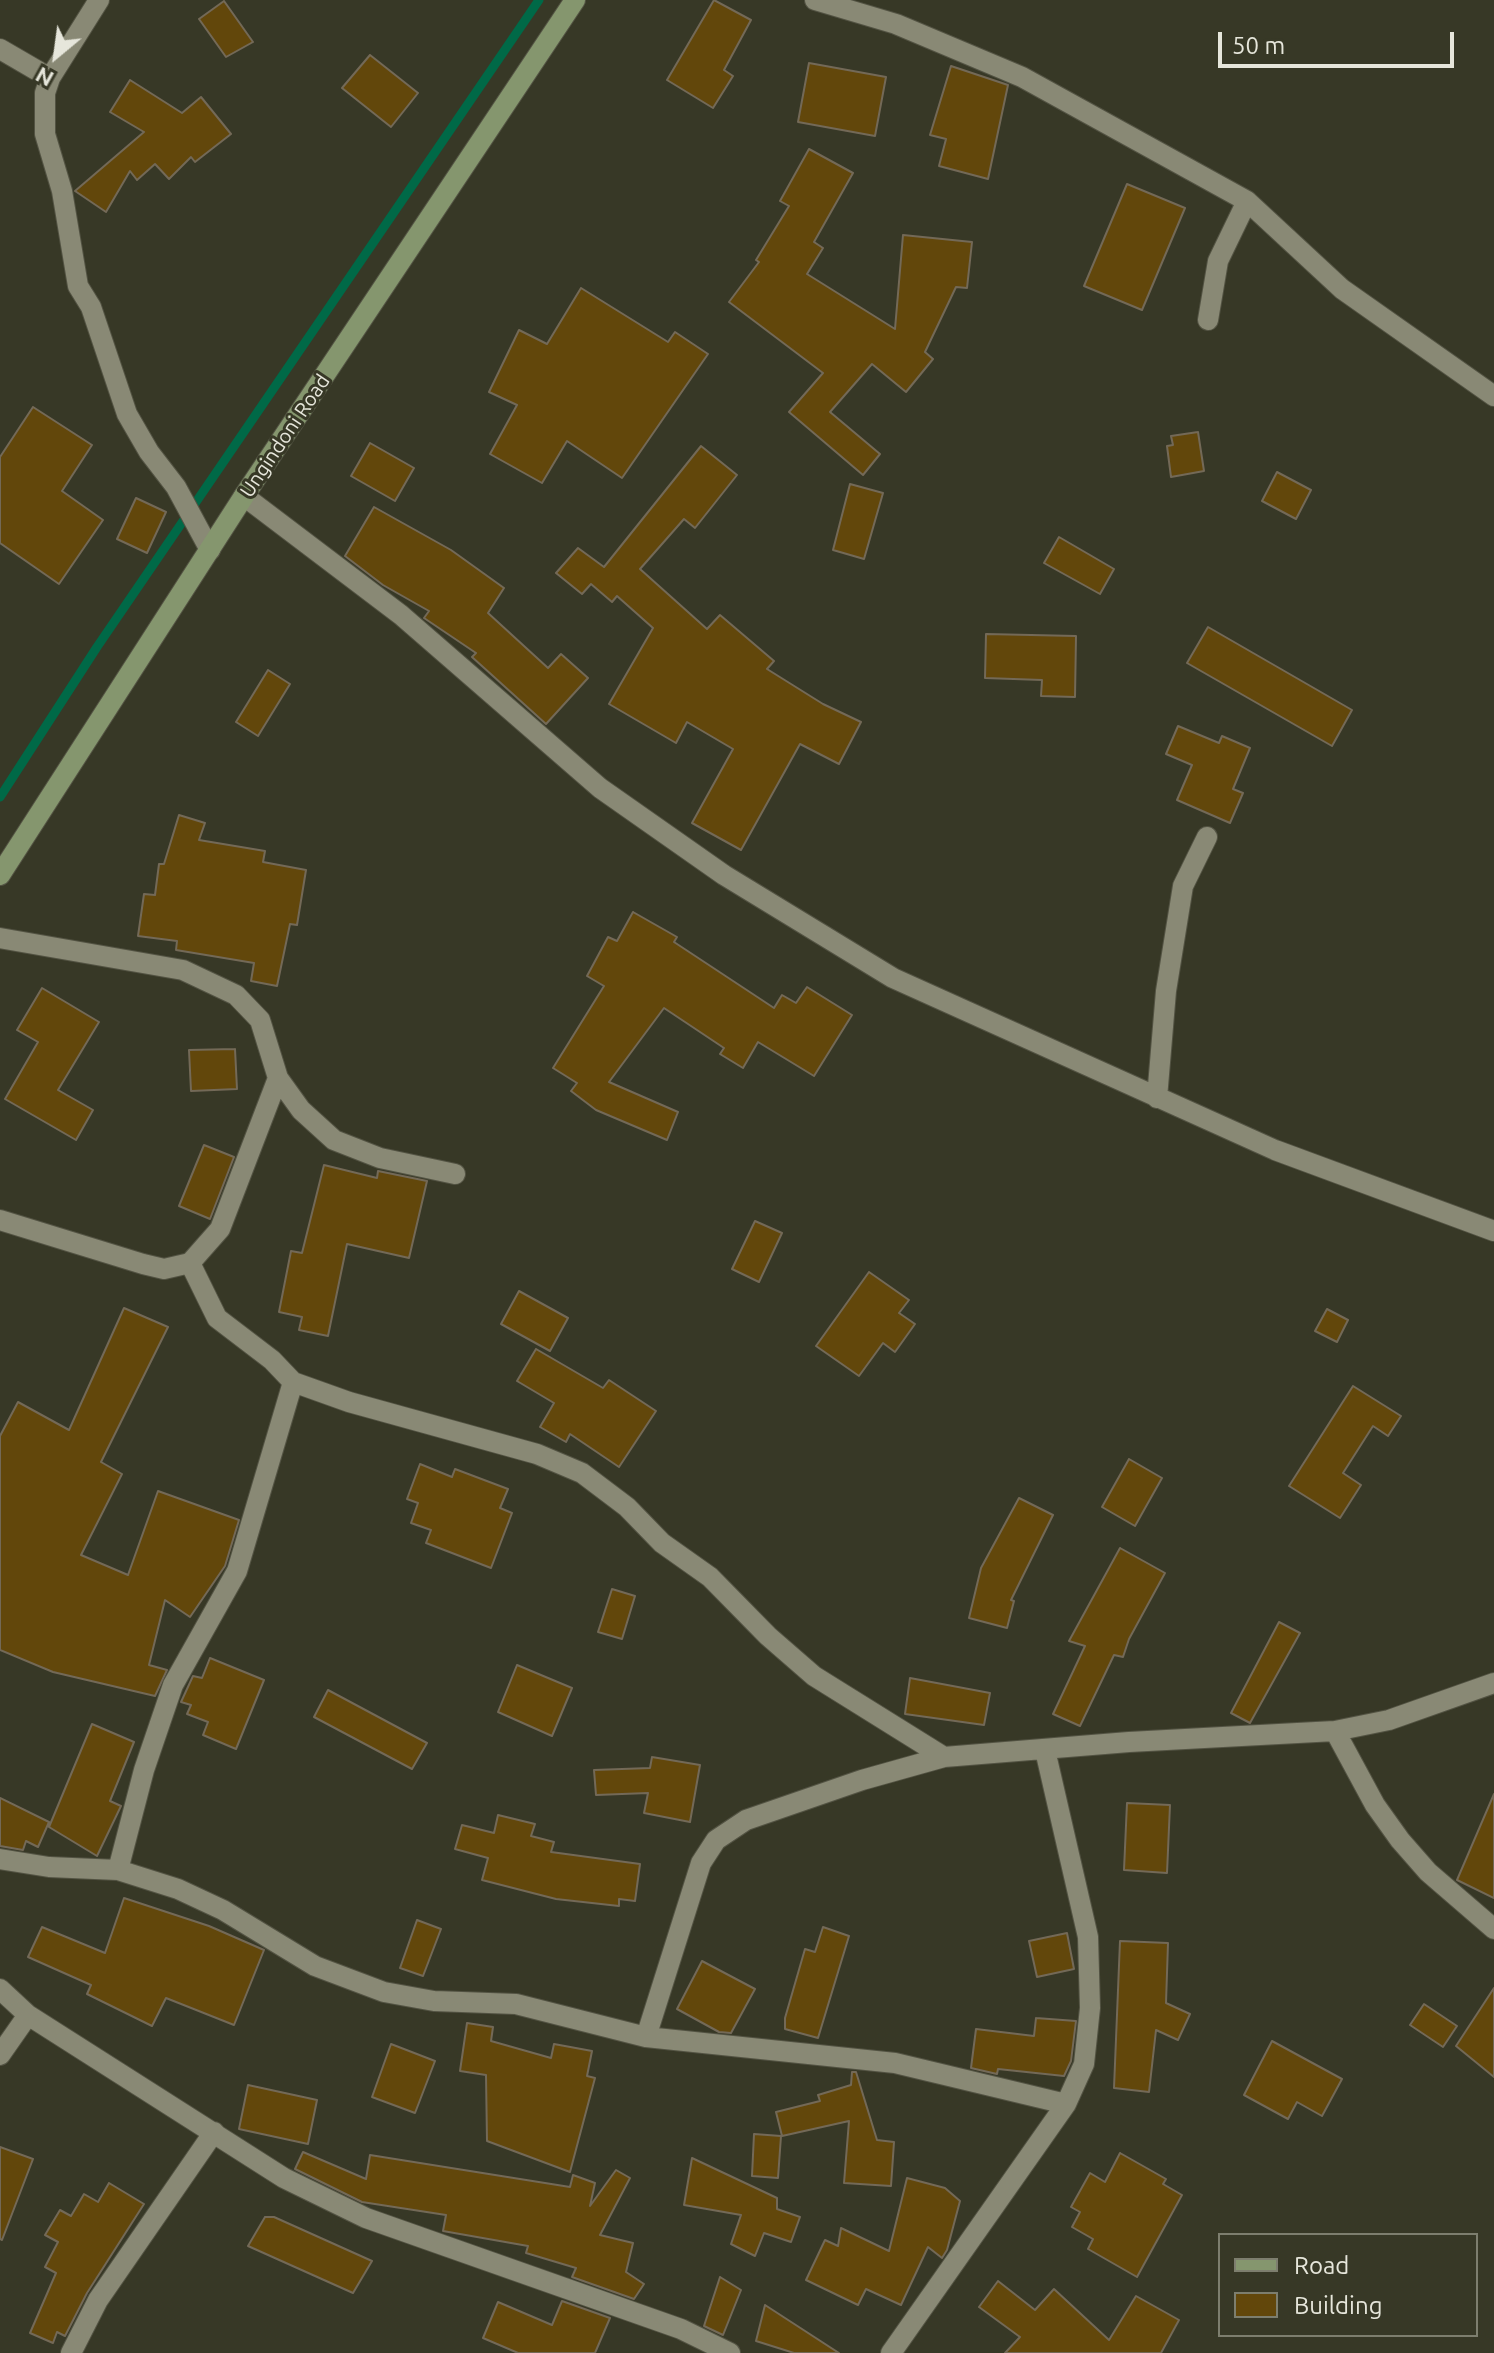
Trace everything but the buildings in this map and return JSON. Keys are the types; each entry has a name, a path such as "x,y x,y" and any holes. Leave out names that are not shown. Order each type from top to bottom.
{"main road":[{"name":"Ungindoni Road","path":"0,875 244,496 575,0"}],"street":[{"path":"99,0 50,78 45,93 45,134 62,191 78,286 91,307 127,414 149,452 176,487 210,550"},
{"path":"815,0 896,24 1022,77 1247,201 1342,289 1494,396"},
{"path":"0,49 50,78"},
{"path":"1208,320 1218,261 1247,201"},
{"path":"244,496 401,615 600,788 724,875 893,978 1157,1098 1358,1183 1494,1231"},
{"path":"1157,1098 1166,991 1183,886 1207,837"},
{"path":"0,938 183,970 236,995 260,1020 278,1078 301,1110 334,1140 380,1158 455,1174"},
{"path":"0,1220 164,1269 190,1263 220,1229 278,1078"},
{"path":"190,1263 217,1318 272,1360 293,1382 349,1402 537,1454 582,1473 627,1507 662,1543 710,1577 768,1636 814,1676 944,1757"},
{"path":"118,1870 144,1770 173,1685 237,1571 293,1382"},
{"path":"646,2037 696,1876 716,1840 746,1820 862,1780 944,1757 1335,1731 1389,1720 1494,1683"},
{"path":"1335,1731 1375,1805 1400,1840 1428,1872 1494,1929"},
{"path":"891,2353 1066,2104 1084,2064 1090,1970 1088,1937 1045,1750"},
{"path":"0,1859 49,1867 118,1870 178,1889 223,1910 315,1966 384,1992 434,2001 516,2004 646,2037 895,2063 1066,2104"},
{"path":"0,1989 28,2015 284,2178 366,2218 681,2329 730,2353"},
{"path":"0,2055 28,2015"},
{"path":"71,2353 98,2300 214,2132"}],"waterway":[{"path":"0,797 97,647 539,0"}]}
